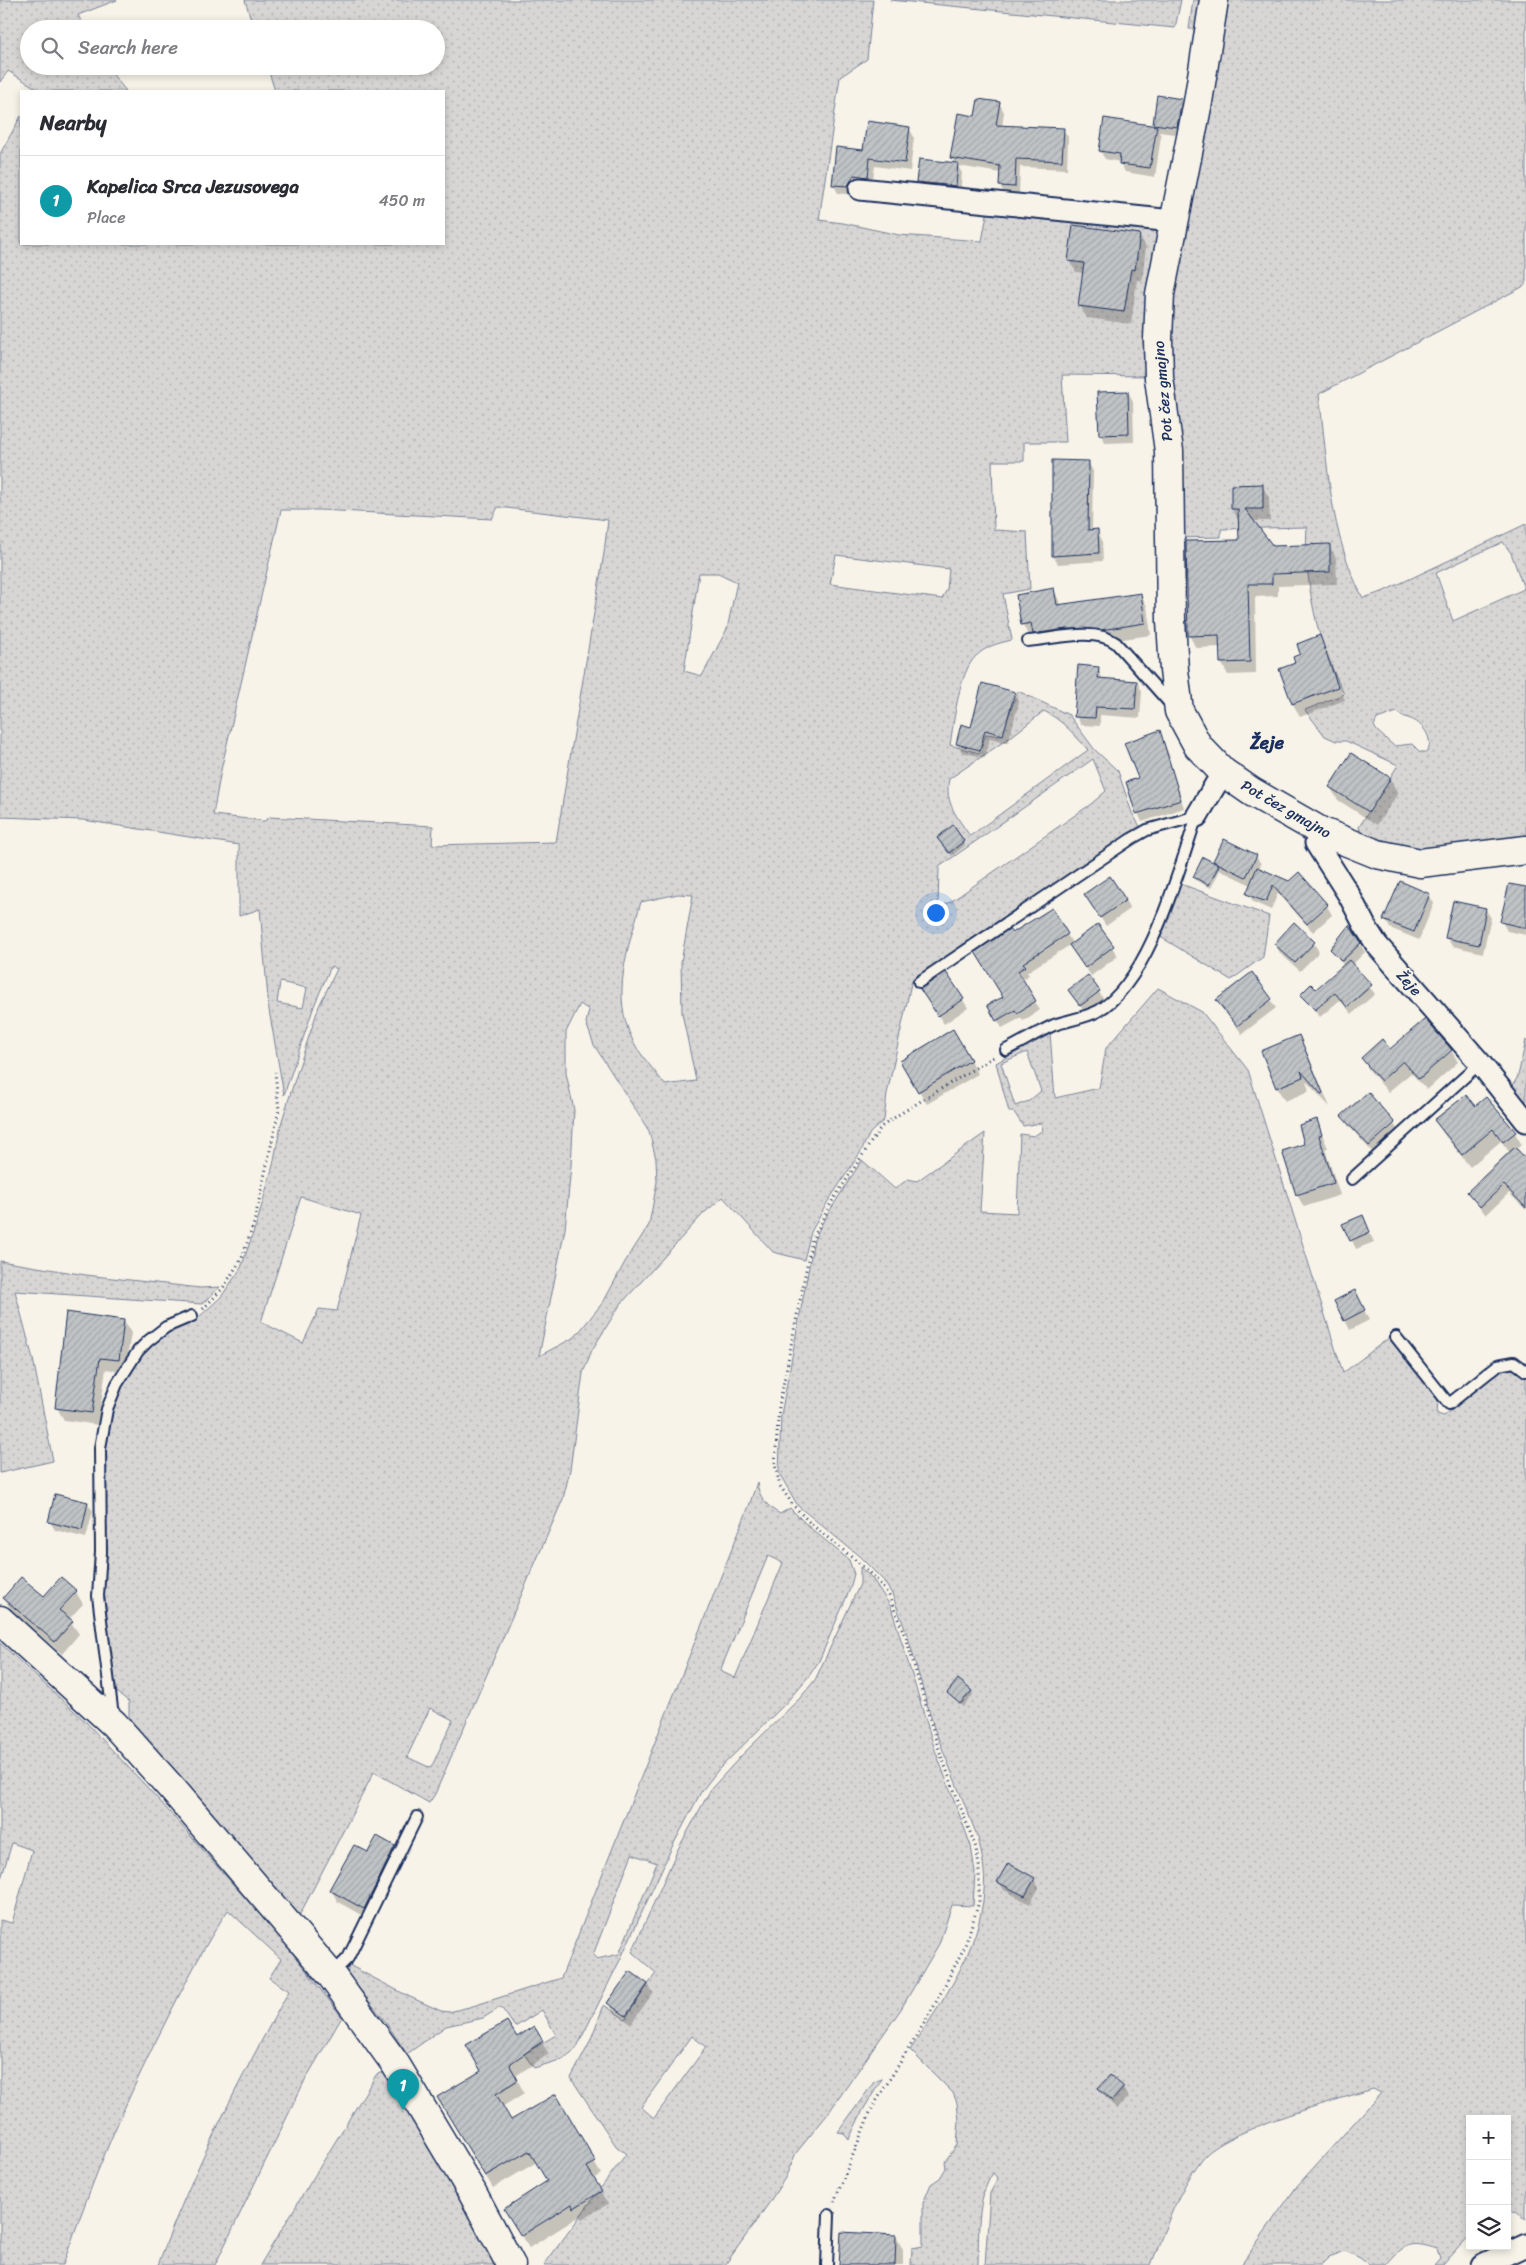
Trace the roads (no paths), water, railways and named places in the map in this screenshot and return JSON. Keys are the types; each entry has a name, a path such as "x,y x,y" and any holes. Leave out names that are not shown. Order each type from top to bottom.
{"street":[{"name":"Pot čez gmajno","path":"1214,0 1198,102 1160,294 1158,340 1160,378 1169,451 1171,621 1167,674 1179,711 1198,746 1223,772 1252,792 1320,832 1377,854 1420,863 1526,850"},
{"path":"860,189 1173,221"},
{"path":"1197,816 1223,772"},
{"name":"Žeje","path":"1320,832 1316,843 1349,895 1377,945 1480,1063 1526,1121"},
{"path":"1,1621 114,1724 175,1792 331,1975 396,2065 472,2192 511,2265"},
{"path":"1483,2265 1526,2245"}],"lane":[{"path":"1028,642 1093,634 1108,637 1116,643 1149,682 1179,711"},
{"path":"1149,682 1167,674"},
{"path":"919,982 1131,839 1148,830 1197,816"},
{"path":"1006,1050 1053,1026 1099,1010 1109,1002 1132,976 1149,950 1197,816"},
{"path":"1352,1179 1480,1063"},
{"path":"114,1724 98,1596 101,1552 100,1448 107,1409 116,1384 138,1351 148,1340 166,1327 192,1316"},
{"path":"1396,1338 1449,1404 1498,1365 1514,1362 1526,1371"},
{"path":"331,1975 348,1958 417,1817"},
{"path":"827,2265 829,2215"}],"place":[{"name":"Kapelica Srca Jezusovega","path":"403,2110"}],"district":[{"name":"Žeje","path":"1267,743"}]}
